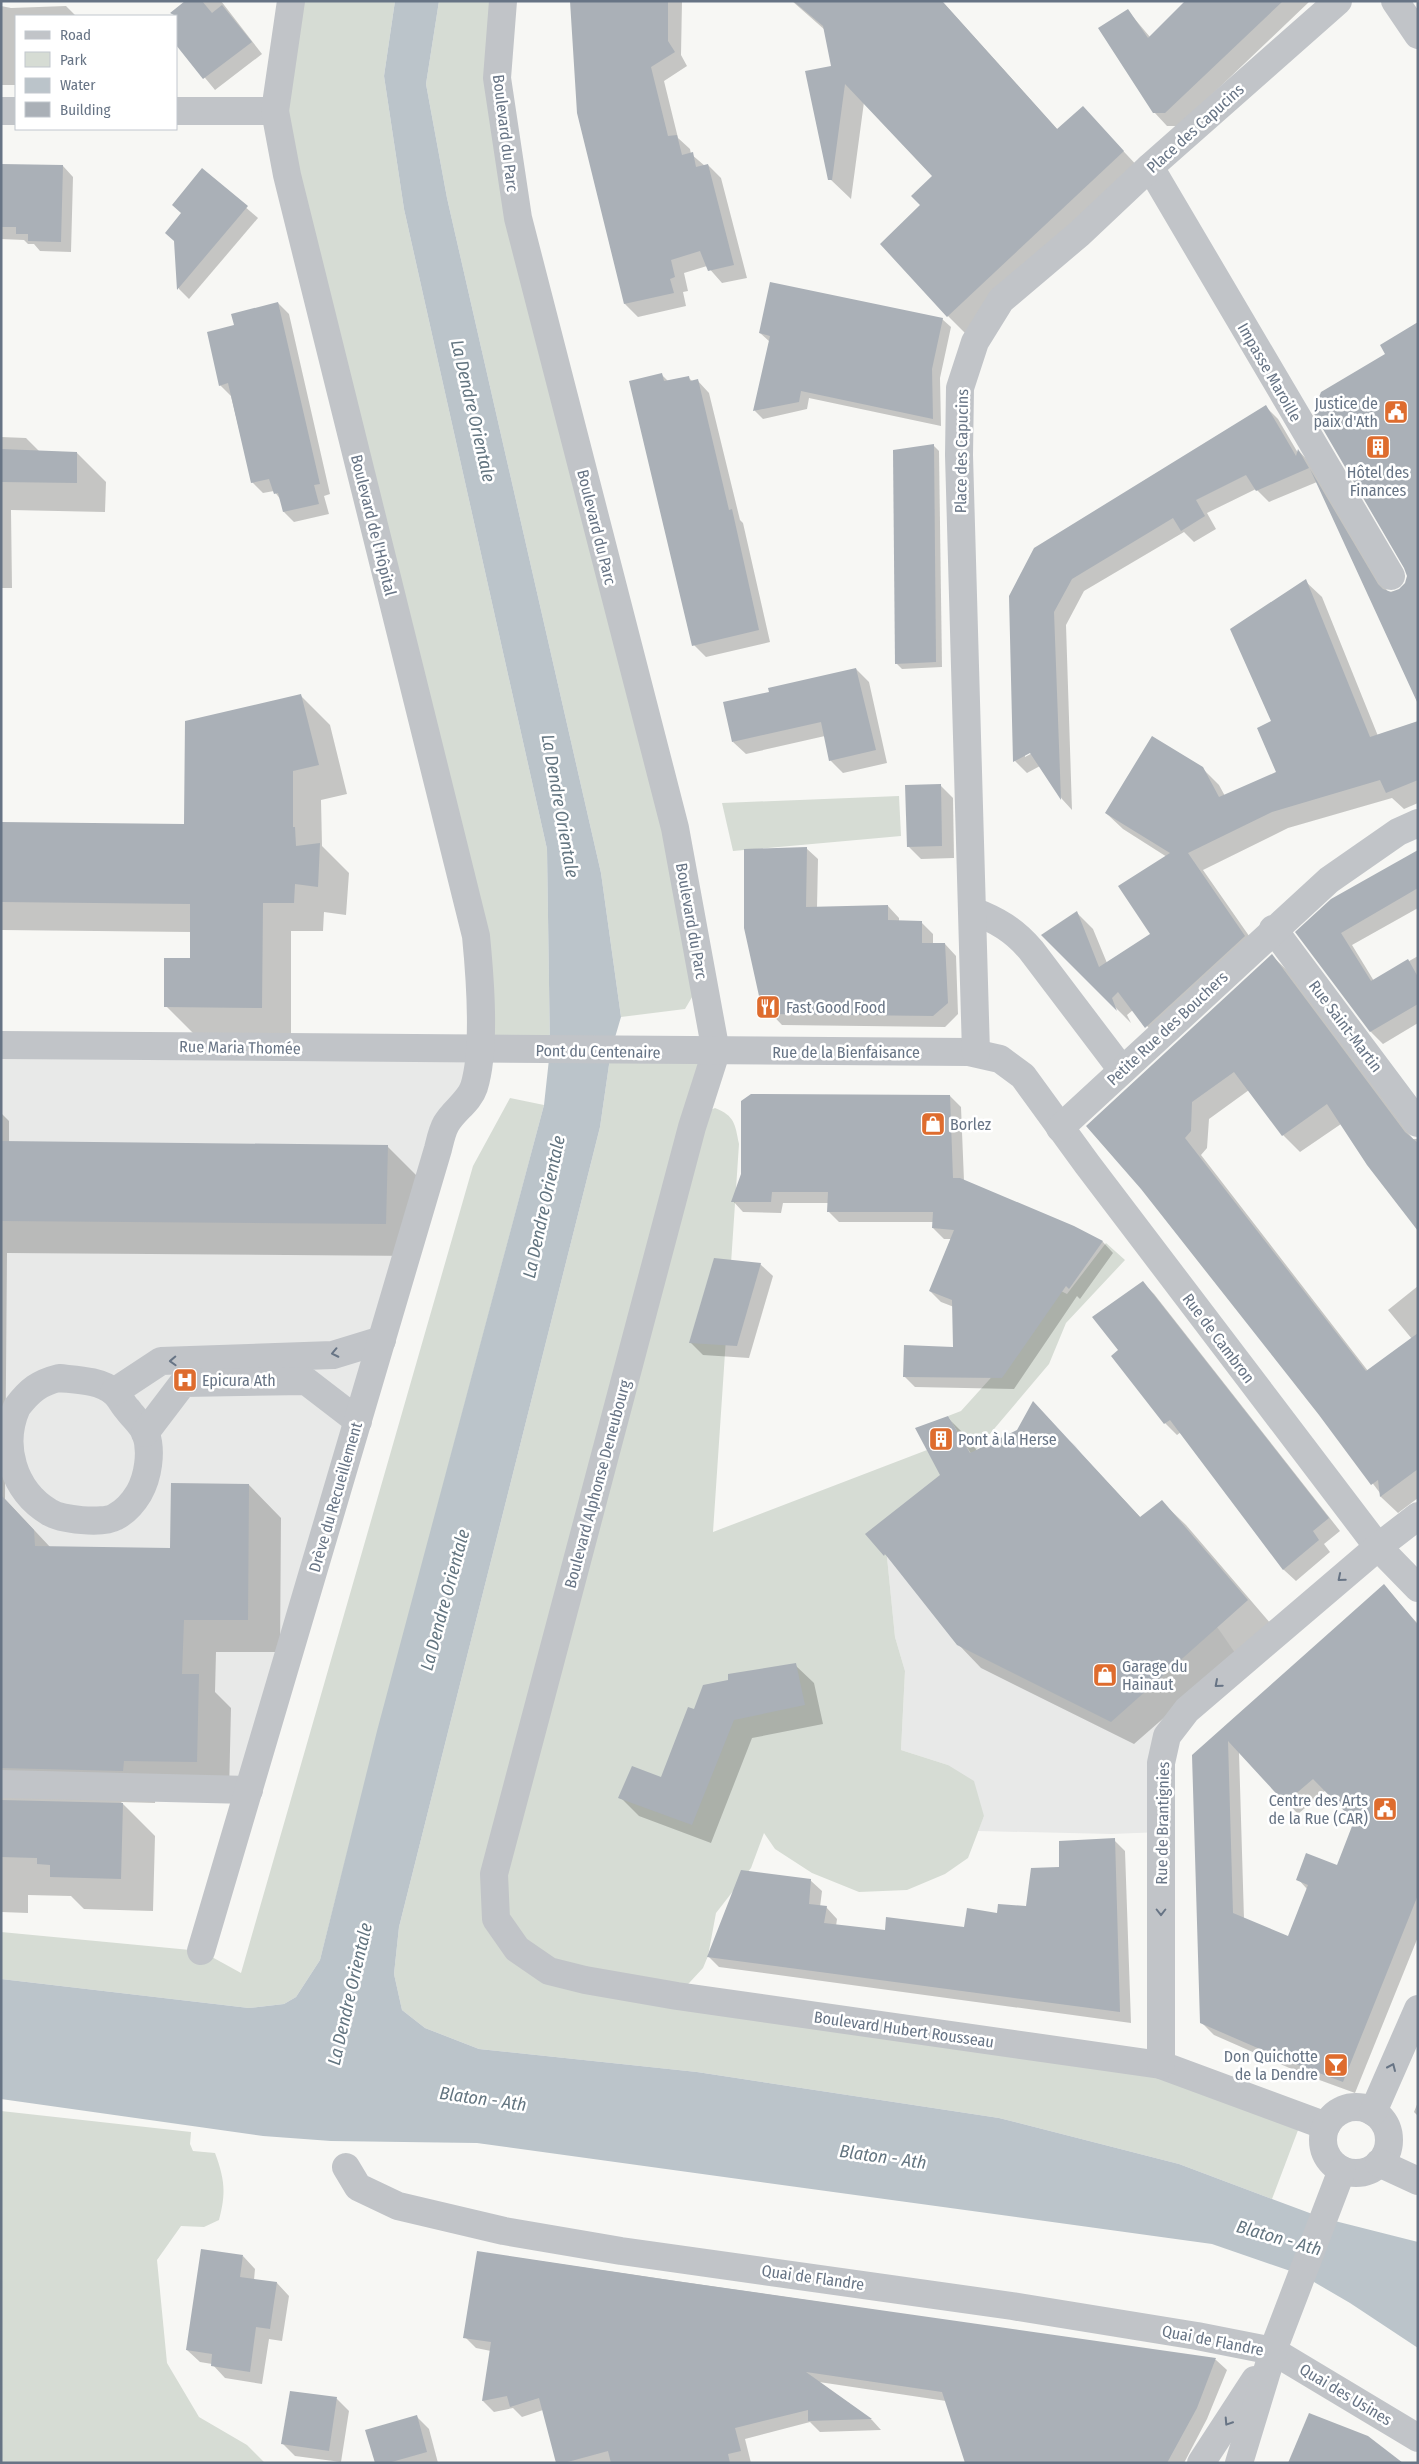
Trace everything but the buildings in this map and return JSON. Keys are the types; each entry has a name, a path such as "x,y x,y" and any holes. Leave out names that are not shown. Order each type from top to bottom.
{"street":[{"name":"Boulevard de l'Hôpital","path":"291,1 275,111 287,175 476,936 479,975 491,1050"},
{"name":"Boulevard du Parc","path":"503,1 497,78 518,218 675,828 716,1052"},
{"name":"Place des Capucins","path":"976,1052 960,495 960,388 975,342 1001,300 1079,234 1150,167 1338,1"},
{"path":"1395,1 1418,36"},
{"path":"1,111 15,111"},
{"path":"178,111 275,111"},
{"name":"Impasse Maroille","path":"1150,167 1391,576"},
{"name":"Petite Rue des Bouchers","path":"1060,1128 1273,929 1329,880 1398,832 1418,823"},
{"path":"973,911 998,921 1016,933 1122,1070"},
{"name":"Rue Saint-Martin","path":"1273,929 1418,1124"},
{"name":"Rue Maria Thomée","path":"1,1045 491,1050"},
{"name":"Pont du Centenaire","path":"491,1050 716,1052"},
{"name":"Drève du Recueillement","path":"201,1951 438,1149 447,1123 469,1098 491,1050"},
{"name":"Rue de la Bienfaisance","path":"716,1052 976,1052 1000,1059 1023,1076 1060,1128"},
{"name":"Boulevard Alphonse Deneubourg","path":"496,1919 494,1874 692,1126 716,1052"},
{"name":"Rue de Cambron","path":"1060,1128 1378,1547 1418,1588"},
{"path":"114,1392 161,1361 333,1355 382,1340"},
{"path":"60,1378 98,1384 114,1392 145,1433 149,1457 140,1492 128,1508 114,1518 92,1521 50,1513 28,1494 10,1472 5,1433 10,1416 24,1398 41,1383 60,1378"},
{"path":"145,1433 183,1383 306,1381 358,1421"},
{"name":"Rue de Brantignies","path":"1161,2065 1161,1763 1167,1736 1187,1710 1378,1547 1418,1516"},
{"path":"1,1784 249,1790"},
{"name":"Boulevard Hubert Rousseau","path":"496,1919 520,1951 549,1971 585,1980 677,1996 1161,2065 1326,2126"},
{"path":"1373,2112 1418,2009"},
{"path":"1363,2108 1373,2112 1386,2126 1388,2136 1385,2155 1379,2163 1364,2172 1342,2170 1328,2158 1324,2148 1323,2137 1326,2126 1332,2117 1341,2110 1363,2108"},
{"path":"1379,2163 1418,2181"},
{"path":"1239,2463 1273,2351 1342,2170"},
{"name":"Quai de Flandre","path":"352,2177 398,2206 504,2230 621,2251 1012,2306 1197,2336 1273,2351"},
{"path":"1201,2463 1273,2351"},
{"name":"Quai des Usines","path":"1273,2351 1418,2438"}],"shaded area":[{"name":"Epicura Ath","path":"1,1045 479,1049 447,1123 249,1790 1,1784"},
{"path":"1044,1421 1075,1445 1136,1528 1220,1631 1242,1663 1167,1736 1161,1832 1112,1834 978,1831 984,1816 948,1765 901,1750 905,1671 895,1637 885,1537"}],"green space":[{"path":"291,1 395,1 384,76 404,209 547,849 550,1050 479,1049 479,975 287,175"},
{"path":"439,1 495,1 485,78 664,831 695,992 685,1009 621,1017 601,873 447,198 426,84"},
{"path":"899,796 901,836 733,851 722,803"},
{"path":"611,1051 712,1052 704,1113 715,1108 727,1114 733,1122 739,1144 713,1532 927,1450 942,1477 885,1537 895,1637 905,1671 901,1750 948,1765 974,1781 984,1816 968,1858 945,1874 907,1890 859,1892 812,1873 775,1849 764,1833 751,1868 716,1913 708,1956 703,1968 677,1996 1161,2065 1303,2117 1272,2199 1179,2164 999,2118 697,2072 479,2049 425,2028 402,2010 394,1974 399,1927 600,1127"},
{"path":"510,1098 544,1105 382,1716 320,1960 296,1997 284,2004 249,2008 1,1979 1,1932 201,1951 241,1973 473,1166"},
{"path":"1106,1243 1125,1260 1066,1323 1049,1364 972,1455 948,1416 961,1411 998,1370 1055,1288 1067,1294"},
{"path":"1,2111 191,2132 190,2144 193,2151 215,2153 221,2171 223,2186 223,2202 219,2220 204,2227 181,2226 157,2260 167,2363 199,2417 247,2445 265,2463 1,2463"}],"water":[{"path":"395,1 439,1 426,84 447,198 601,873 621,1017 611,1051 600,1127 399,1927 394,1974 402,2010 425,2028 479,2049 697,2072 999,2118 1179,2164 1323,2218 1418,2242 1418,2348 1350,2303 1302,2275 1212,2244 477,2143 331,2141 263,2136 1,2099 1,1979 249,2008 284,2004 296,1997 320,1960 377,1731 544,1105 550,1050 547,849 404,209 384,76"}],"place":[{"name":"Justice de paix d'Ath","path":"1396,412"},
{"name":"Hôtel des Finances","path":"1378,447"},
{"name":"Fast Good Food","path":"768,1007"},
{"name":"Borlez","path":"933,1124"},
{"name":"Epicura Ath","path":"185,1380"},
{"name":"Pont à la Herse","path":"941,1439"},
{"name":"Garage du Hainaut","path":"1105,1675"},
{"name":"Centre des Arts de la Rue (CAR)","path":"1385,1809"},
{"name":"Don Quichotte de la Dendre","path":"1336,2065"}],"water label":[{"name":"La Dendre Orientale","path":"473,411"},
{"name":"La Dendre Orientale","path":"560,806"},
{"name":"La Dendre Orientale","path":"544,1207"},
{"name":"La Dendre Orientale","path":"445,1600"},
{"name":"La Dendre Orientale","path":"350,1994"},
{"name":"Blaton - Ath","path":"483,2099"},
{"name":"Blaton - Ath","path":"883,2157"},
{"name":"Blaton - Ath","path":"1279,2238"}]}
